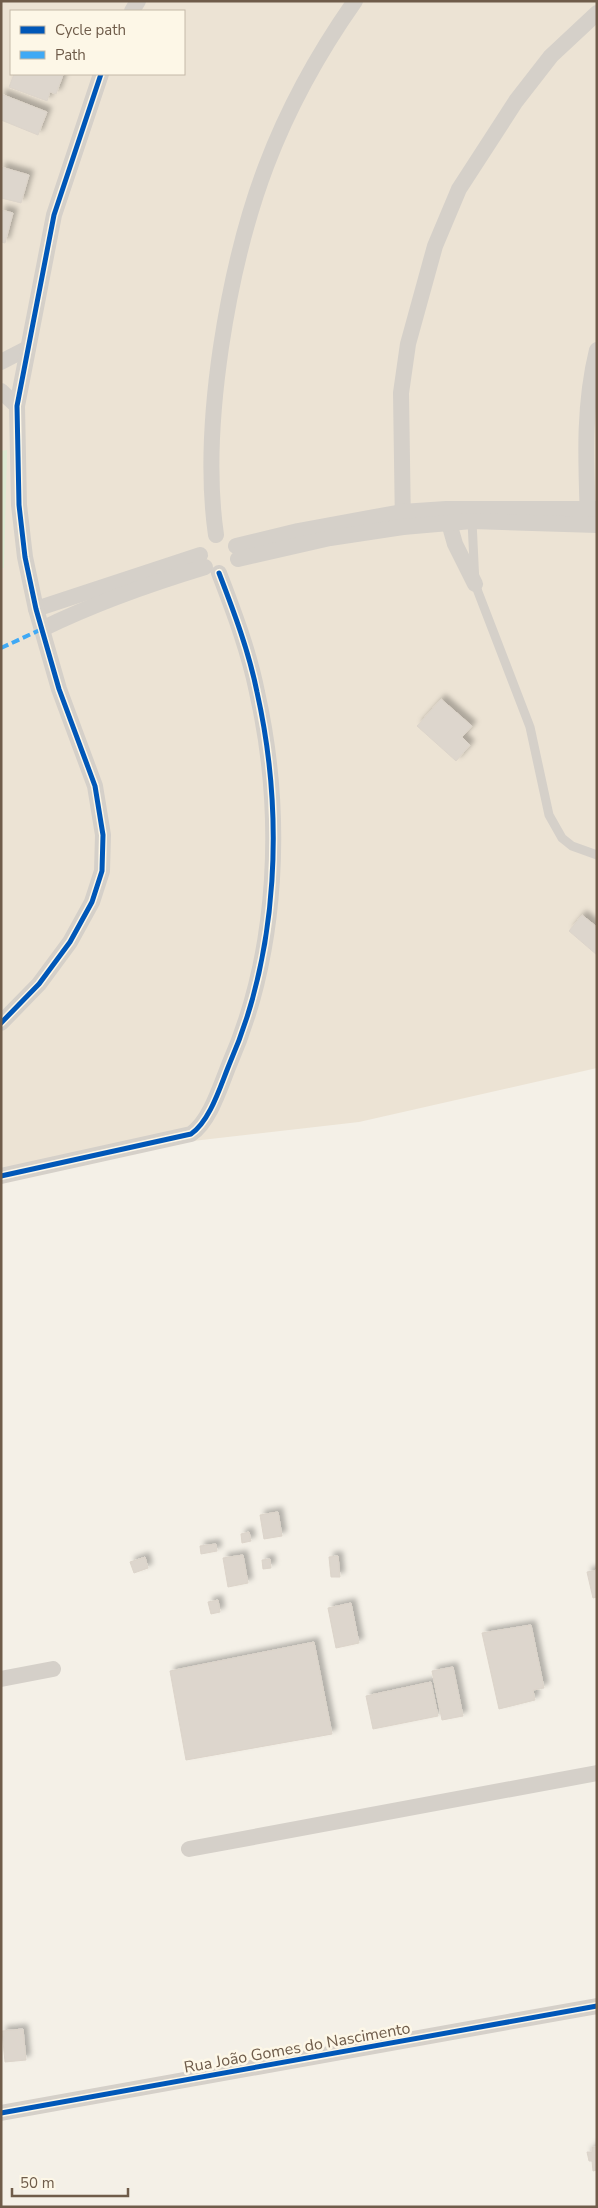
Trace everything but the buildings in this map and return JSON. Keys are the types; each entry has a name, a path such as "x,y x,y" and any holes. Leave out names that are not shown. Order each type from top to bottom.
{"street":[{"path":"216,535 211,468 215,385 238,250 252,204 278,134 298,94 355,1"},
{"path":"402,520 400,420 405,368 414,321 443,224 459,189 516,100 551,56 597,13"},
{"path":"1,1023 39,984 60,957 79,927 102,871 103,834 95,786 62,698 36,609 25,558 19,505 17,406 54,215 71,158 101,75"},
{"path":"1,362 28,348"},
{"path":"592,517 585,444 587,407 597,350"},
{"path":"1,391 17,406"},
{"path":"237,552 330,538 446,509 592,517"},
{"path":"402,520 449,523 592,517"},
{"path":"449,523 458,550 475,584"},
{"path":"1,1176 184,1137 197,1130 214,1100 242,1030 263,949 272,861 272,811 269,768 258,693 236,618 208,565 205,541 216,535 228,537 237,552"},
{"path":"36,609 208,565 231,569 237,552"},
{"path":"42,629 71,614 208,565"},
{"path":"1,1680 53,1669"},
{"path":"189,1849 597,1773"},
{"name":"Rua João Gomes do Nascimento","path":"1,2113 597,2006"}],"lane":[{"path":"472,521 475,584 530,727 544,801 554,826 572,846 597,855"}],"shaded area":[{"path":"1,1 597,1 597,1068 359,1122 158,1145 1,1180"}],"green space":[{"path":"7,450 4,568 1,568 1,451"}],"marked path":[{"path":"1,648 42,629"}],"cycle path":[{"path":"1,1023 39,984 70,942 92,902 102,871 103,835 95,786 59,689 36,609 25,557 19,505 17,406 54,215 101,75"},
{"path":"1,1176 191,1134 204,1121 214,1103 246,1021 258,976 267,929 272,881 271,785 266,738 254,677 241,632 219,573"},
{"path":"1,2113 597,2006"}]}
